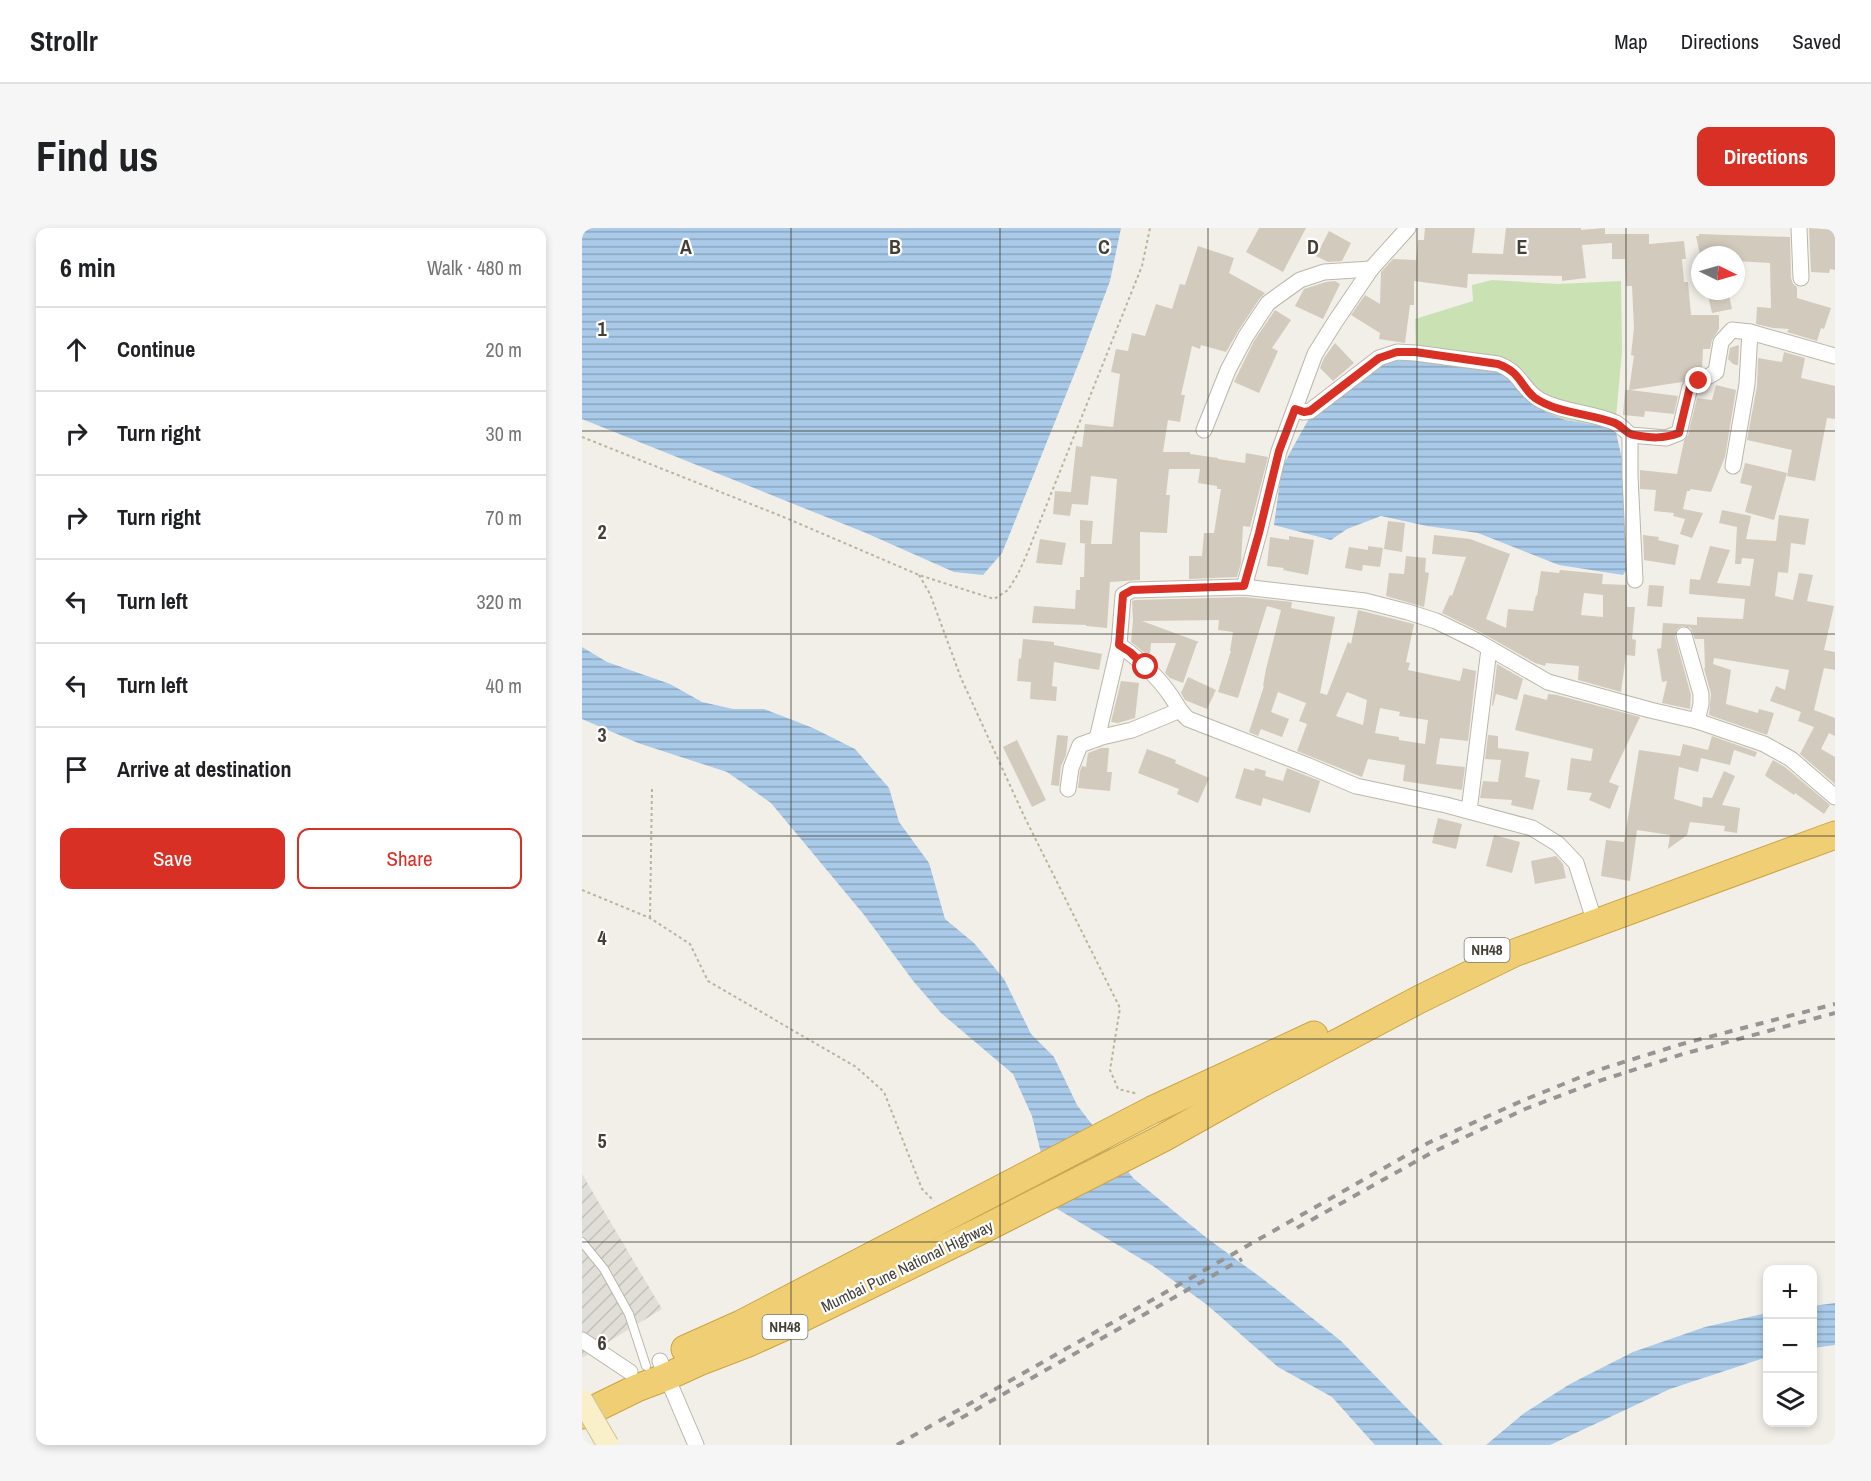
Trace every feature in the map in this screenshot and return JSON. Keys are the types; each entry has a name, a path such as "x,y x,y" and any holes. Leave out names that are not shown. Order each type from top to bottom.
{"highway":[{"name":"NH48","path":"1593,916 1835,819"},
{"name":"NH48","path":"1145,1102 1354,1016 1508,940 1593,916 1835,836"},
{"name":"Mumbai Pune National Highway","path":"582,1416 612,1399 651,1369 699,1362 786,1326 1163,1138 1262,1082 1456,981 1593,916"},
{"name":"Mumbai Pune National Highway","path":"582,1398 651,1369 960,1210 1145,1102"}],"street":[{"path":"1244,586 1279,451 1315,354 1371,269 1408,228"},
{"path":"1799,228 1801,278"},
{"path":"1204,430 1228,370 1245,336 1268,303 1300,280 1324,272 1371,269"},
{"path":"1295,409 1310,411 1379,358 1397,352 1415,352 1507,367 1515,373 1534,397 1541,401 1561,409 1617,424 1630,435 1666,438 1679,433 1690,387 1716,372 1721,342 1732,330 1750,332 1835,356"},
{"path":"1733,466 1747,384 1750,332"},
{"path":"1630,435 1635,580"},
{"path":"1097,739 1119,645 1123,595 1132,590 1244,586 1365,601 1436,621 1548,682 1697,721 1764,744 1791,759 1835,797"},
{"path":"1684,635 1701,694 1697,721"},
{"path":"1119,645 1146,667 1170,695 1178,711 1188,719 1356,786 1469,811 1532,828 1558,844 1576,863 1593,916"},
{"path":"1469,811 1489,649"},
{"path":"1068,789 1071,768 1080,745 1132,730 1178,711"},
{"path":"582,1340 651,1369 696,1445"},
{"path":"582,1398 608,1445"}],"lane":[{"path":"582,1242 604,1269 629,1314 651,1369"}],"path":[{"path":"582,437 786,518 919,575 994,599 1008,590 1018,574 1142,266 1150,228"},
{"path":"919,575 930,594 961,678 1024,816 1120,1008 1110,1070 1118,1089 1145,1102"},
{"path":"650,918 652,787"},
{"path":"582,890 650,918 690,944 708,981 856,1067 884,1092 922,1189 960,1210"}],"shaded area":[{"path":"582,1174 662,1309 582,1358"}],"green space":[{"path":"1492,280 1558,284 1621,281 1622,352 1615,428 1565,420 1537,408 1504,370 1416,359 1415,319 1473,301 1472,285"}],"water":[{"path":"582,228 1121,228 1110,281 1084,350 1002,553 983,575 954,572 866,533 582,419"},
{"path":"1416,359 1504,370 1537,408 1565,420 1615,428 1625,472 1631,563 1623,575 1559,565 1478,533 1427,526 1381,516 1347,529 1331,540 1274,525 1282,467 1311,415 1382,362"},
{"path":"582,647 607,662 670,684 702,702 733,709 764,709 813,728 855,749 889,788 899,822 929,863 945,919 974,943 1004,979 1031,1034 1054,1057 1077,1105 1133,1178 1341,1341 1443,1445 1375,1445 1332,1397 1278,1367 1206,1304 1153,1266 1054,1207 1032,1116 1013,1074 941,1013 914,982 865,916 771,803 727,772 638,743 582,719"},
{"path":"1835,1303 1835,1345 1817,1347 1817,1305"},
{"path":"1763,1314 1763,1358 1670,1389 1550,1445 1486,1445 1523,1414 1570,1384 1633,1352 1705,1327"}],"building":[{"path":"1259,228 1306,228 1283,272 1246,252"},
{"path":"1425,228 1475,228 1472,253 1503,254 1506,228 1581,228 1581,230 1605,228 1605,234 1649,234 1649,244 1684,241 1686,259 1682,259 1684,282 1688,282 1691,315 1719,315 1719,329 1712,340 1710,349 1703,349 1702,369 1682,382 1630,390 1678,396 1674,414 1645,411 1644,417 1623,415 1625,390 1629,390 1634,356 1631,355 1634,328 1632,286 1626,286 1625,259 1612,259 1612,243 1582,245 1586,278 1562,281 1562,276 1468,274 1467,288 1414,281 1414,305 1410,305 1405,343 1379,339 1380,333 1351,315 1365,295 1380,304 1381,272 1393,259 1416,260 1418,240 1424,240"},
{"path":"1809,228 1835,230 1835,270 1830,269 1829,273 1811,272"},
{"path":"1329,231 1351,243 1342,261 1328,262 1316,256"},
{"path":"1699,234 1790,237 1791,278 1797,287 1797,298 1831,308 1817,341 1787,332 1789,329 1756,324 1757,307 1771,308 1770,263 1745,262 1745,246 1698,246 1696,236"},
{"path":"1198,246 1234,258 1229,273 1265,293 1226,352 1201,345 1200,349 1192,346 1181,395 1185,395 1180,422 1168,420 1163,452 1190,452 1190,454 1245,463 1246,453 1268,457 1250,527 1243,526 1241,563 1237,577 1189,579 1189,556 1202,556 1204,533 1214,533 1221,489 1217,489 1217,486 1198,483 1200,469 1169,469 1166,495 1170,495 1167,533 1140,532 1140,580 1110,582 1107,628 1032,623 1034,606 1075,609 1076,590 1080,590 1080,577 1084,577 1085,544 1088,544 1080,543 1080,520 1093,521 1091,544 1112,544 1117,479 1091,476 1088,505 1072,504 1070,516 1053,514 1055,491 1071,492 1076,446 1082,447 1085,424 1113,427 1120,374 1111,372 1116,349 1128,351 1132,333 1145,336 1156,304 1172,309 1180,284 1185,285"},
{"path":"1335,281 1340,284 1323,319 1295,306 1304,289"},
{"path":"1709,300 1730,300 1732,309 1712,313"},
{"path":"1275,310 1291,320 1272,348 1278,351 1259,393 1234,382 1254,341"},
{"path":"1335,343 1354,363 1333,381 1320,368"},
{"path":"1738,345 1738,365 1736,365 1728,359 1730,348"},
{"path":"1784,352 1805,358 1801,378 1835,386 1835,419 1827,418 1815,481 1787,476 1792,450 1747,440 1757,386 1758,358 1782,362"},
{"path":"1716,385 1736,390 1725,457 1711,492 1690,489 1687,491 1683,509 1703,513 1692,538 1680,534 1685,519 1673,516 1674,513 1654,511 1656,490 1640,489 1640,470 1677,474 1697,398 1712,400"},
{"path":"1745,463 1787,473 1774,520 1745,512 1752,486 1740,483"},
{"path":"1722,510 1751,516 1746,539 1776,541 1779,515 1809,519 1805,545 1791,543 1788,573 1778,572 1775,596 1793,600 1799,573 1813,575 1807,601 1834,606 1824,650 1835,652 1835,670 1824,668 1814,710 1835,718 1835,736 1829,733 1821,749 1835,757 1835,784 1800,754 1814,727 1798,721 1801,712 1770,701 1776,686 1785,690 1789,670 1714,658 1713,664 1731,670 1726,704 1758,713 1759,709 1774,713 1767,735 1709,715 1711,694 1704,668 1704,639 1695,639 1691,628 1682,626 1677,629 1675,637 1691,695 1690,709 1662,703 1667,681 1662,682 1657,649 1661,648 1663,623 1697,625 1697,617 1743,619 1745,599 1689,594 1690,579 1700,580 1710,546 1730,550 1717,583 1750,586 1754,559 1742,558 1741,564 1735,564 1737,527 1719,523"},
{"path":"1388,521 1405,523 1402,552 1384,549"},
{"path":"1434,535 1470,539 1510,554 1486,619 1506,628 1508,609 1533,611 1541,571 1559,573 1560,570 1603,574 1602,584 1627,585 1627,607 1635,607 1632,639 1636,640 1635,656 1626,655 1621,692 1578,680 1579,666 1546,663 1545,666 1535,663 1442,613 1450,595 1452,596 1466,557 1432,554","holes":["1584,593 1603,595 1603,617 1581,615"]},
{"path":"1643,535 1659,537 1658,540 1679,545 1675,565 1644,560"},
{"path":"1289,536 1314,540 1308,575 1267,566 1270,537 1289,540"},
{"path":"1040,539 1066,543 1062,565 1036,563"},
{"path":"1368,546 1383,548 1380,567 1363,565 1362,571 1345,568 1349,547 1368,550"},
{"path":"1406,556 1426,558 1425,572 1429,573 1424,607 1386,596 1389,573 1404,574"},
{"path":"1649,585 1664,586 1662,607 1647,606"},
{"path":"1244,597 1292,602 1291,608 1335,617 1320,693 1327,695 1348,642 1351,644 1358,610 1414,624 1406,662 1410,663 1408,670 1460,681 1463,668 1476,671 1468,741 1440,738 1436,764 1465,767 1462,790 1403,781 1405,765 1368,759 1362,777 1297,751 1307,724 1299,721 1306,703 1278,692 1271,712 1289,719 1282,737 1261,729 1258,736 1249,732 1264,686 1281,610 1267,606 1238,698 1218,692 1231,651 1233,632 1218,630 1219,620 1142,621 1199,642 1183,683 1170,678 1165,673 1176,643 1151,643 1150,653 1145,653 1131,642 1132,601","holes":["1347,692 1367,700 1363,725 1336,716","1380,708 1400,712 1399,716 1428,720 1425,744 1375,733"]},
{"path":"1023,639 1054,642 1054,645 1102,654 1099,670 1054,662 1052,686 1057,687 1056,701 1030,699 1031,682 1017,681"},
{"path":"1497,664 1523,679 1517,700 1496,694 1493,706 1492,705"},
{"path":"1188,677 1216,690 1207,709 1185,700 1181,693"},
{"path":"1121,681 1139,683 1135,718 1118,723 1111,722"},
{"path":"1524,694 1547,700 1548,694 1557,695 1640,717 1609,782 1619,786 1610,809 1589,800 1592,793 1567,790 1571,758 1591,761 1593,749 1515,730"},
{"path":"1057,735 1068,736 1059,786 1051,785"},
{"path":"1488,735 1498,736 1498,748 1529,752 1525,777 1540,780 1533,810 1511,805 1512,800 1480,798 1483,781 1498,782 1501,760 1485,759"},
{"path":"1712,736 1757,752 1755,757 1734,750 1730,765 1701,758 1698,772 1679,767 1674,799 1702,807 1703,797 1712,798 1724,771 1735,776 1722,805 1740,808 1737,833 1724,831 1725,826 1690,822 1687,835 1668,849 1670,835 1637,830 1630,881 1601,876 1606,840 1624,842 1639,750 1680,756 1683,744 1708,750"},
{"path":"1017,740 1046,800 1032,807 1003,747"},
{"path":"1101,748 1109,748 1107,772 1112,772 1110,791 1078,788 1080,771 1082,766 1086,767 1088,753"},
{"path":"1147,749 1176,760 1175,763 1209,778 1198,803 1177,794 1179,789 1138,773"},
{"path":"1773,760 1785,767 1830,805 1824,814 1765,775"},
{"path":"1244,768 1266,771 1265,776 1283,781 1287,768 1320,781 1310,813 1263,798 1261,806 1235,798"},
{"path":"1438,818 1462,824 1456,849 1432,843"},
{"path":"1494,835 1520,842 1512,873 1486,866"},
{"path":"1556,856 1563,864 1566,878 1535,884 1531,861"}],"railway":[{"path":"897,1445 1428,1143 1598,1070 1682,1044 1835,1004"},
{"path":"1297,1228 1431,1153 1525,1109 1599,1081 1683,1054 1835,1013"},
{"path":"947,1426 1242,1259"}],"route":[{"path":"1146,667 1119,645 1123,595 1132,590 1244,586 1279,451 1295,409 1310,411 1379,358 1397,352 1415,352 1498,364 1515,373 1534,397 1548,405 1617,424 1630,435 1666,438 1679,433 1690,387 1699,381"}]}
